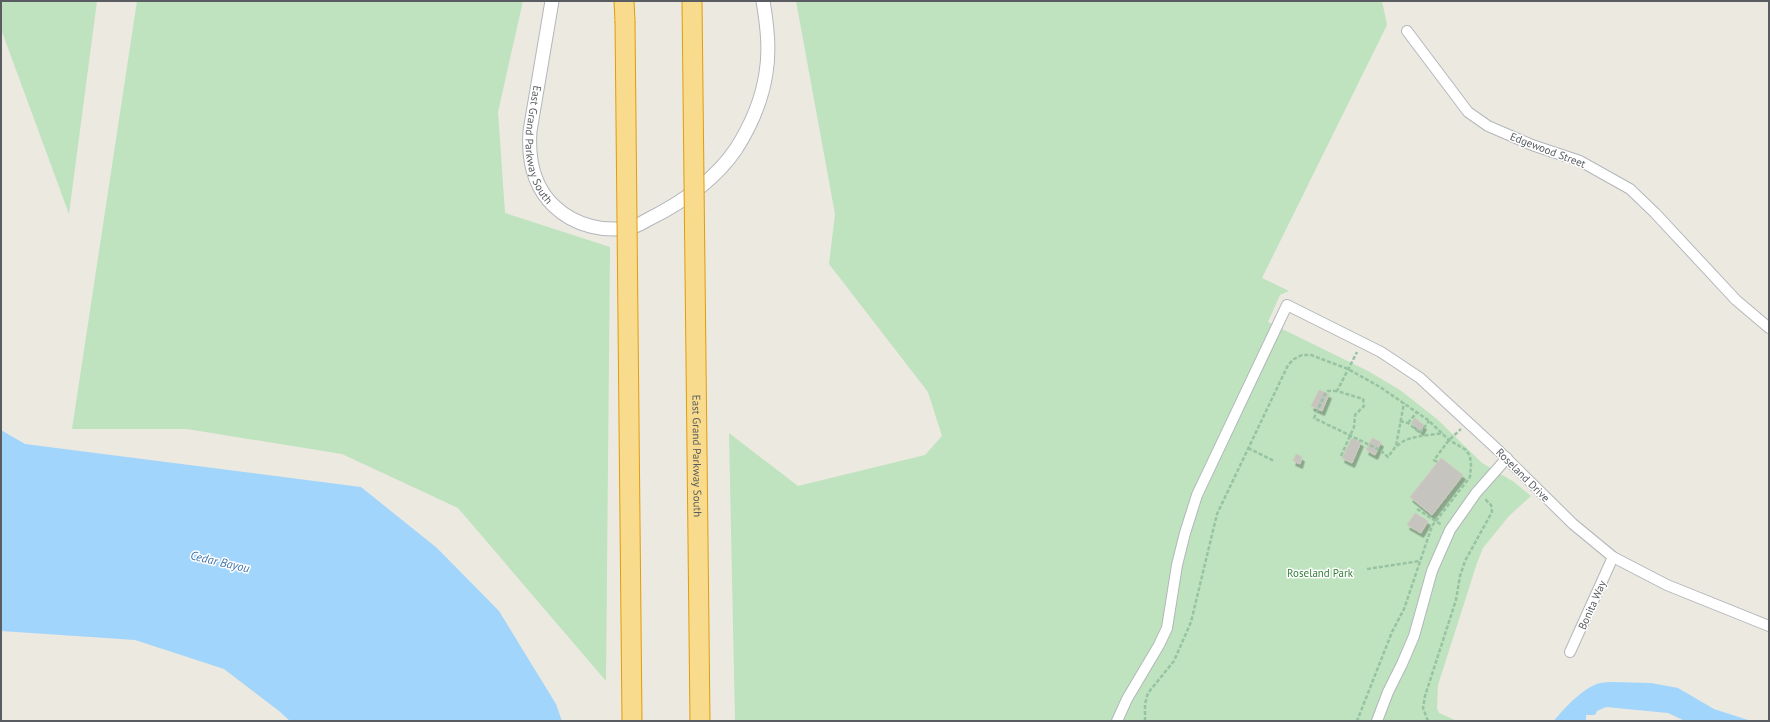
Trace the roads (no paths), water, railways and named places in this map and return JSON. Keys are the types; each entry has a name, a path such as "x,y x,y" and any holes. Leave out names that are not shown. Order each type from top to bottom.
{"highway":[{"path":"624,1 632,721"},
{"name":"East Grand Parkway South","path":"692,1 700,721"}],"street":[{"name":"East Grand Parkway South","path":"552,1 530,131 529,150 532,169 539,187 548,200 559,211 578,223 597,228 616,229 634,226 677,203 698,189 715,173 735,150 750,125 766,74 767,26 763,1"},
{"name":"Edgewood Street","path":"1407,31 1468,112 1488,126 1532,145 1580,161 1630,189 1655,213 1736,300 1769,326"},
{"name":"Roseland Drive","path":"1117,721 1127,698 1158,646 1166,628 1172,606 1177,565 1185,533 1198,495 1287,305 1381,352 1420,378 1506,458 1573,524 1613,557 1667,585 1769,626"},
{"path":"1377,721 1388,692 1414,636 1432,571 1450,530 1476,493 1506,458"},
{"name":"Bonita Way","path":"1570,652 1613,557"}],"water":[{"name":"Cedar Bayou","path":"1,430 25,444 361,487 437,548 499,611 556,704 562,721 290,721 224,669 135,640 1,631"},
{"path":"1601,683 1651,683 1678,688 1714,709 1751,721 1685,721 1668,713 1606,707 1597,711 1595,715 1586,715 1586,721 1554,721 1569,704 1589,688"}],"park label":[{"name":"Roseland Park","path":"1320,573"}]}
